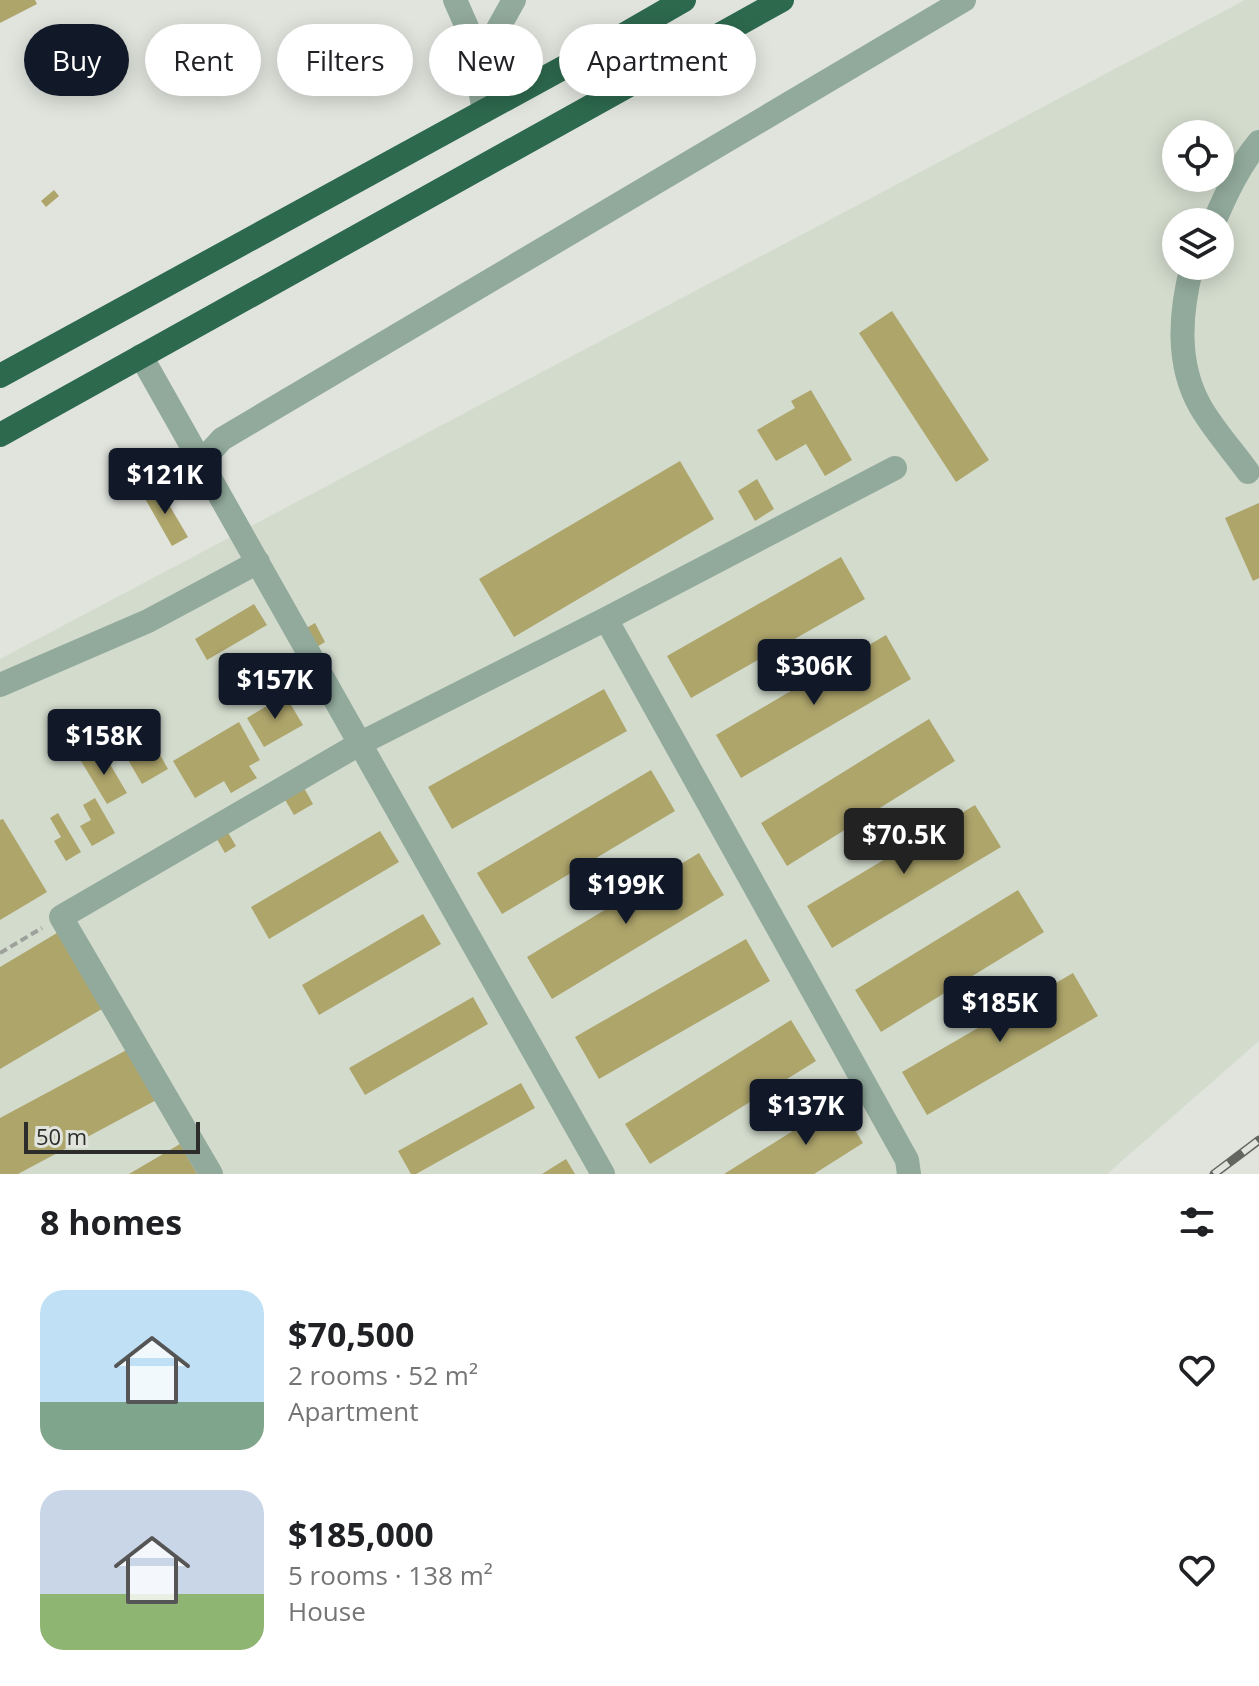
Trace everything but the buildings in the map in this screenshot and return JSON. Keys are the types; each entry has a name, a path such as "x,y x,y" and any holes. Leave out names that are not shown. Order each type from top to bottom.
{"highway":[{"path":"0,376 684,0"},
{"path":"0,435 782,0"}],"street":[{"path":"455,0 466,24"},
{"path":"501,24 514,0"},
{"path":"201,462 222,439 964,0"},
{"path":"481,96 484,111"},
{"path":"1220,208 1248,155 1259,142"},
{"path":"1189,280 1182,338 1186,372 1201,406 1248,472"},
{"path":"141,356 603,1174"},
{"path":"211,1174 61,917 361,743 895,468"},
{"path":"0,685 148,621 258,562"},
{"path":"606,619 907,1160 909,1174"}],"path":[{"path":"0,953 61,917"}],"shaded area":[{"path":"1245,0 1259,0 1259,1041 1107,1174 0,1174 0,659"}],"railway":[{"path":"1214,1174 1259,1140"}]}
